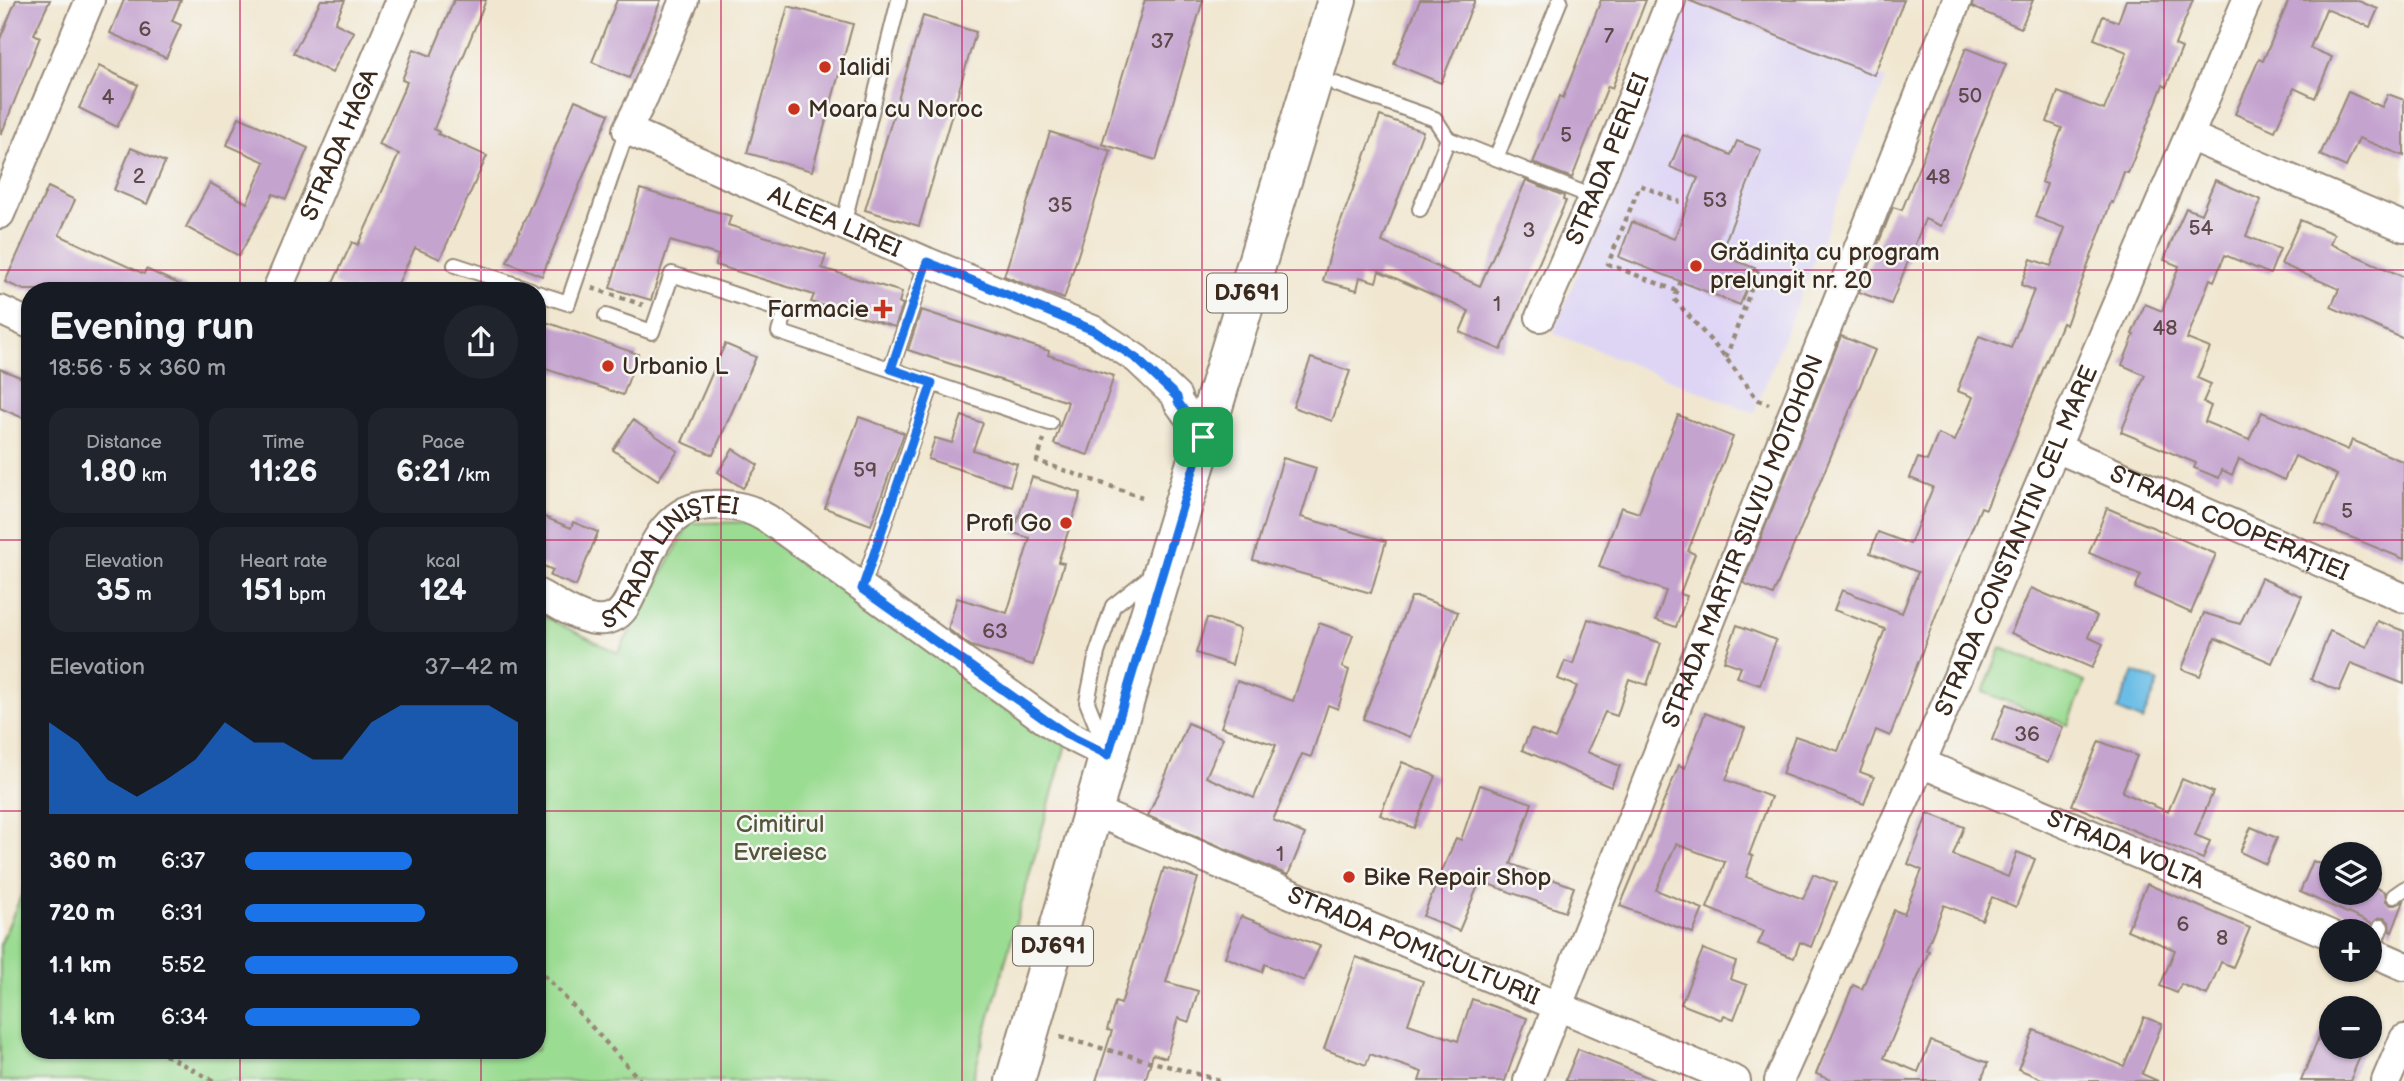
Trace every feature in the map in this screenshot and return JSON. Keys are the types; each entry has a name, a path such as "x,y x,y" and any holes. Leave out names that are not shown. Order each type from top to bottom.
{"main road":[{"name":"DJ691","path":"1015,1081 1091,810 1337,0"}],"street":[{"path":"0,214 90,0"},
{"name":"STRADA HAGA","path":"280,282 401,0"},
{"path":"626,130 644,96 684,0"},
{"name":"STRADA PERLEI","path":"1540,317 1593,197 1671,0"},
{"name":"STRADA MARTIR SILVIU MOTOHON","path":"1528,1081 1957,0"},
{"name":"STRADA CONSTANTIN CEL MARE","path":"1779,1081 1921,763 2247,0"},
{"name":"ALEEA LIREI","path":"626,130 927,262 1093,330 1137,359 1177,397 1203,437"},
{"path":"2189,136 2404,227"},
{"path":"0,310 21,320"},
{"name":"STRADA COOPERAȚIEI","path":"2056,448 2404,598"},
{"name":"STRADA LINIȘTEI","path":"546,597 588,618 613,618 626,607 660,532 671,519 686,510 703,505 726,505 758,512 1044,719 1068,735 1108,755"},
{"name":"STRADA VOLTA","path":"1921,763 2319,930"},
{"name":"STRADA POMICULTURII","path":"1091,810 1736,1081"},
{"path":"2382,950 2404,966"},
{"path":"2386,1081 2404,1039"}],"lane":[{"path":"843,225 899,0"},
{"path":"1496,158 1560,0"},
{"path":"1336,84 1434,118 1448,139 1593,197"},
{"path":"546,296 568,303 626,130"},
{"path":"1420,209 1448,139"},
{"path":"891,369 927,262"},
{"path":"455,265 507,282"},
{"path":"607,316 652,332 672,274 786,312 779,332 1050,423"},
{"path":"862,589 932,383"}],"path":[{"path":"1677,291 1608,264 1640,185 1680,202"},
{"path":"1726,358 1759,270"},
{"path":"1681,281 1674,299 1726,358 1758,400 1792,414"},
{"path":"575,282 659,311"},
{"path":"1050,423 1037,461 1142,497"},
{"path":"546,977 635,1079 641,1081"},
{"path":"1060,1037 1223,1081"},
{"path":"173,1059 215,1081"}],"shaded area":[{"name":"Grădinița cu program prelungit nr. 20","path":"1688,1 1886,79 1754,413 1553,333"}],"green space":[{"name":"Cimitirul Evreiesc","path":"756,522 1066,744 972,1081 0,1081 0,945 21,896 21,1059 546,1059 546,617 618,653 690,523"},
{"path":"2001,648 2085,682 2068,725 1983,692"}],"water":[{"path":"2134,672 2159,682 2142,721 2117,710"}],"building":[{"path":"16,0 50,0 34,34 40,37 1,135 0,39"},
{"path":"124,0 181,0 172,21 181,25 166,58 110,33"},
{"path":"321,0 345,0 335,23 354,32 332,73 293,53"},
{"path":"454,0 486,0 434,129 438,134 487,156 440,259 415,248 399,282 333,282 352,242 358,245 399,154 379,145 407,82 402,80 414,49 431,56"},
{"path":"617,0 661,0 629,78 592,62"},
{"path":"1145,0 1203,0 1156,160 1102,144"},
{"path":"1420,0 1475,0 1441,83 1394,64"},
{"path":"1601,0 1646,0 1612,88 1608,86 1572,178 1533,163 1560,96 1563,98"},
{"path":"1688,0 1904,0 1874,75"},
{"path":"1973,0 2033,0 2021,28 1972,7"},
{"path":"2126,0 2193,0 2175,45 2182,48 2166,87 2163,85 2128,173 2124,172 2113,203 2111,202 2066,325 2062,323 1986,509 1981,507 1939,607 1890,736 1876,730 1860,772 1874,777 1864,804 1782,774 1795,736 1838,751 1885,629 1834,610 1842,590 1902,613 1918,572 1870,553 1878,532 1910,544 1933,487 1910,478 1918,458 1927,461 1938,434 1955,441 1973,397 1957,391 1979,336 2011,348 2034,290 2021,285 2031,259 2051,266 2065,228 2035,217 2047,184 2041,182 2062,128 2047,122 2058,92 2104,110 2127,52 2094,39 2103,16 2118,22"},
{"path":"2289,0 2356,0 2378,9 2370,27 2326,9 2310,48 2332,57 2315,98 2294,88 2275,131 2235,114 2259,59 2263,61"},
{"name":"Moara cu Noroc","path":"788,6 853,24 812,171 747,153"},
{"path":"923,16 976,32 919,226 865,210"},
{"path":"1966,48 2006,64 1941,226 1925,219 1891,304 1859,292 1893,207 1902,210"},
{"path":"99,66 138,85 117,127 79,108"},
{"path":"2348,92 2382,107 2388,94 2404,100 2404,156 2359,138 2346,167 2320,155"},
{"path":"575,100 609,114 542,276 507,262"},
{"path":"1380,116 1423,131 1382,242 1480,286 1526,180 1564,196 1563,200 1566,201 1501,350 1460,332 1469,311 1379,271 1376,282 1360,277 1357,290 1323,281 1333,243"},
{"path":"239,117 308,148 286,199 273,194 239,256 186,227 210,183 247,203 265,162 227,145"},
{"path":"1050,132 1111,151 1064,299 1004,276"},
{"path":"1683,135 1731,155 1737,141 1761,150 1720,255 1755,268 1740,305 1619,257 1632,222 1674,239 1698,178 1670,167"},
{"path":"131,148 165,162 147,204 114,190"},
{"path":"2215,180 2261,200 2246,236 2280,249 2270,274 2225,255 2214,281 2210,279 2187,339 2210,348 2197,378 2211,384 2203,402 2211,406 2205,422 2249,440 2262,412 2348,450 2352,440 2404,462 2404,559 2316,523 2337,475 2295,456 2284,480 2239,459 2232,475 2222,470 2219,478 2194,468 2196,463 2121,432 2145,375 2122,365 2134,335 2132,334 2145,304 2162,311 2179,266 2164,260 2186,208 2201,214"},
{"path":"48,187 75,200 59,235 144,274 146,269 174,282 21,282 21,289 5,282"},
{"path":"640,189 731,216 728,225 826,255 822,268 902,292 899,303 903,304 895,327 811,302 814,295 716,265 718,255 670,241 651,300 610,288"},
{"path":"2300,220 2334,234 2330,244 2404,277 2404,339 2331,307 2339,289 2281,264"},
{"path":"921,310 1049,351 1048,355 1114,376 1088,455 1054,444 1068,402 908,350"},
{"path":"546,322 638,354 623,395 546,369"},
{"path":"1841,336 1875,350 1773,595 1743,583"},
{"path":"725,344 756,357 713,455 682,442"},
{"path":"1311,358 1350,371 1332,421 1293,407"},
{"path":"0,369 21,377 21,417 0,408"},
{"path":"1678,415 1733,437 1688,551 1695,554 1680,594 1687,596 1676,627 1656,620 1666,591 1599,567 1621,507 1639,513"},
{"path":"962,416 983,423 973,450 1017,464 1010,486 928,459 935,438 952,443"},
{"path":"859,417 904,433 871,525 825,508"},
{"path":"633,420 678,451 658,480 613,450"},
{"path":"733,449 758,465 743,488 718,472"},
{"path":"1283,458 1316,468 1301,517 1386,541 1371,593 1253,560"},
{"path":"1032,477 1081,493 1058,562 1064,563 1033,665 971,646 948,629 957,598 1007,613 1030,538 1013,533"},
{"path":"2107,508 2216,554 2191,613 2135,588 2141,575 2089,553"},
{"path":"546,518 571,528 573,522 598,532 576,586 550,576 553,570 546,567"},
{"path":"2261,578 2302,596 2272,663 2215,638 2200,676 2182,669 2204,613 2240,624"},
{"path":"2031,588 2097,616 2088,637 2103,644 2092,668 2011,633"},
{"path":"1411,597 1419,597 1458,612 1410,737 1363,719"},
{"path":"1207,618 1240,629 1232,665 1196,653"},
{"path":"1588,619 1661,643 1647,685 1629,679 1617,716 1605,712 1587,752 1620,766 1611,787 1522,750 1531,729 1555,739 1577,686 1558,679 1565,661 1573,664"},
{"path":"2377,621 2404,631 2404,684 2351,663 2339,691 2311,679 2330,631 2367,647"},
{"path":"1319,623 1353,635 1342,667 1349,670 1338,709 1328,705 1311,757 1302,754 1273,820 1305,834 1288,875 1148,816 1188,723 1223,738 1206,777 1254,798 1276,745 1221,727 1237,681 1293,701"},
{"path":"1737,625 1776,640 1760,685 1737,677 1741,667 1724,661"},
{"path":"2006,704 2063,727 2048,763 1992,740"},
{"path":"1705,713 1745,728 1726,780 1771,797 1749,855 1753,856 1746,877 1803,899 1813,874 1836,883 1811,947 1800,942 1794,958 1758,944 1764,931 1707,908 1725,862 1676,844 1656,890 1703,909 1693,933 1620,906 1679,765 1685,768"},
{"path":"2099,741 2137,756 2122,792 2168,812 2182,779 2213,792 2195,835 2210,841 2203,859 2072,805"},
{"path":"1402,762 1436,776 1414,828 1380,815"},
{"path":"1480,785 1532,803 1511,864 1574,887 1565,912 1480,881 1459,931 1423,916 1456,838 1461,840"},
{"path":"1928,813 1964,827 1953,855 2008,877 2017,852 2035,859 2016,907 1992,897 1982,920 1944,905 1926,950 1929,951 1884,1058 1918,1072 1931,1041 1988,1063 1981,1081 1834,1081 1816,1074 1853,985 1862,989 1894,910 1904,914 1922,870 1908,864"},
{"path":"2251,827 2277,838 2266,864 2240,852"},
{"path":"2313,861 2319,864 2319,900 2300,892"},
{"path":"1164,868 1198,878 1166,982 1198,991 1189,1022 1178,1018 1166,1058 1153,1054 1145,1081 1096,1081 1112,1031 1107,1030 1115,1002 1121,1004"},
{"path":"2147,884 2250,928 2233,967 2221,962 2207,995 2181,984 2177,993 2160,986 2175,950 2127,930"},
{"path":"2382,891 2385,892 2386,901 2391,905 2404,901 2392,932 2385,918 2361,919 2329,905 2382,905"},
{"path":"1241,916 1320,946 1304,981 1265,964 1262,972 1225,957"},
{"path":"1703,949 1736,962 1730,979 1747,985 1734,1019 1724,1015 1722,1020 1681,1004"},
{"path":"1356,957 1423,981 1408,1024 1458,1041 1472,999 1527,1018 1505,1081 1419,1081 1422,1072 1370,1054 1366,1065 1324,1049"},
{"path":"2144,1017 2162,1024 2142,1074 2158,1081 2047,1081 2018,1069 2034,1030 2124,1066"},
{"path":"2319,1036 2319,1059 2359,1059 2350,1081 2301,1081"},
{"path":"1578,1049 1655,1080 1655,1081 1565,1081"}],"place":[{"name":"Ialidi","path":"825,67"},
{"name":"Moara cu Noroc","path":"794,109"},
{"name":"Grădinița cu program prelungit nr. 20","path":"1696,266"},
{"name":"Farmacie","path":"883,309"},
{"name":"Urbanio L","path":"608,366"},
{"name":"Profi Go","path":"1066,523"},
{"name":"Bike Repair Shop","path":"1349,877"}],"route":[{"path":"927,262 1093,330 1137,359 1177,397 1203,437 1108,755 1068,735 1044,719 862,589 932,383 891,369 927,262"}]}
